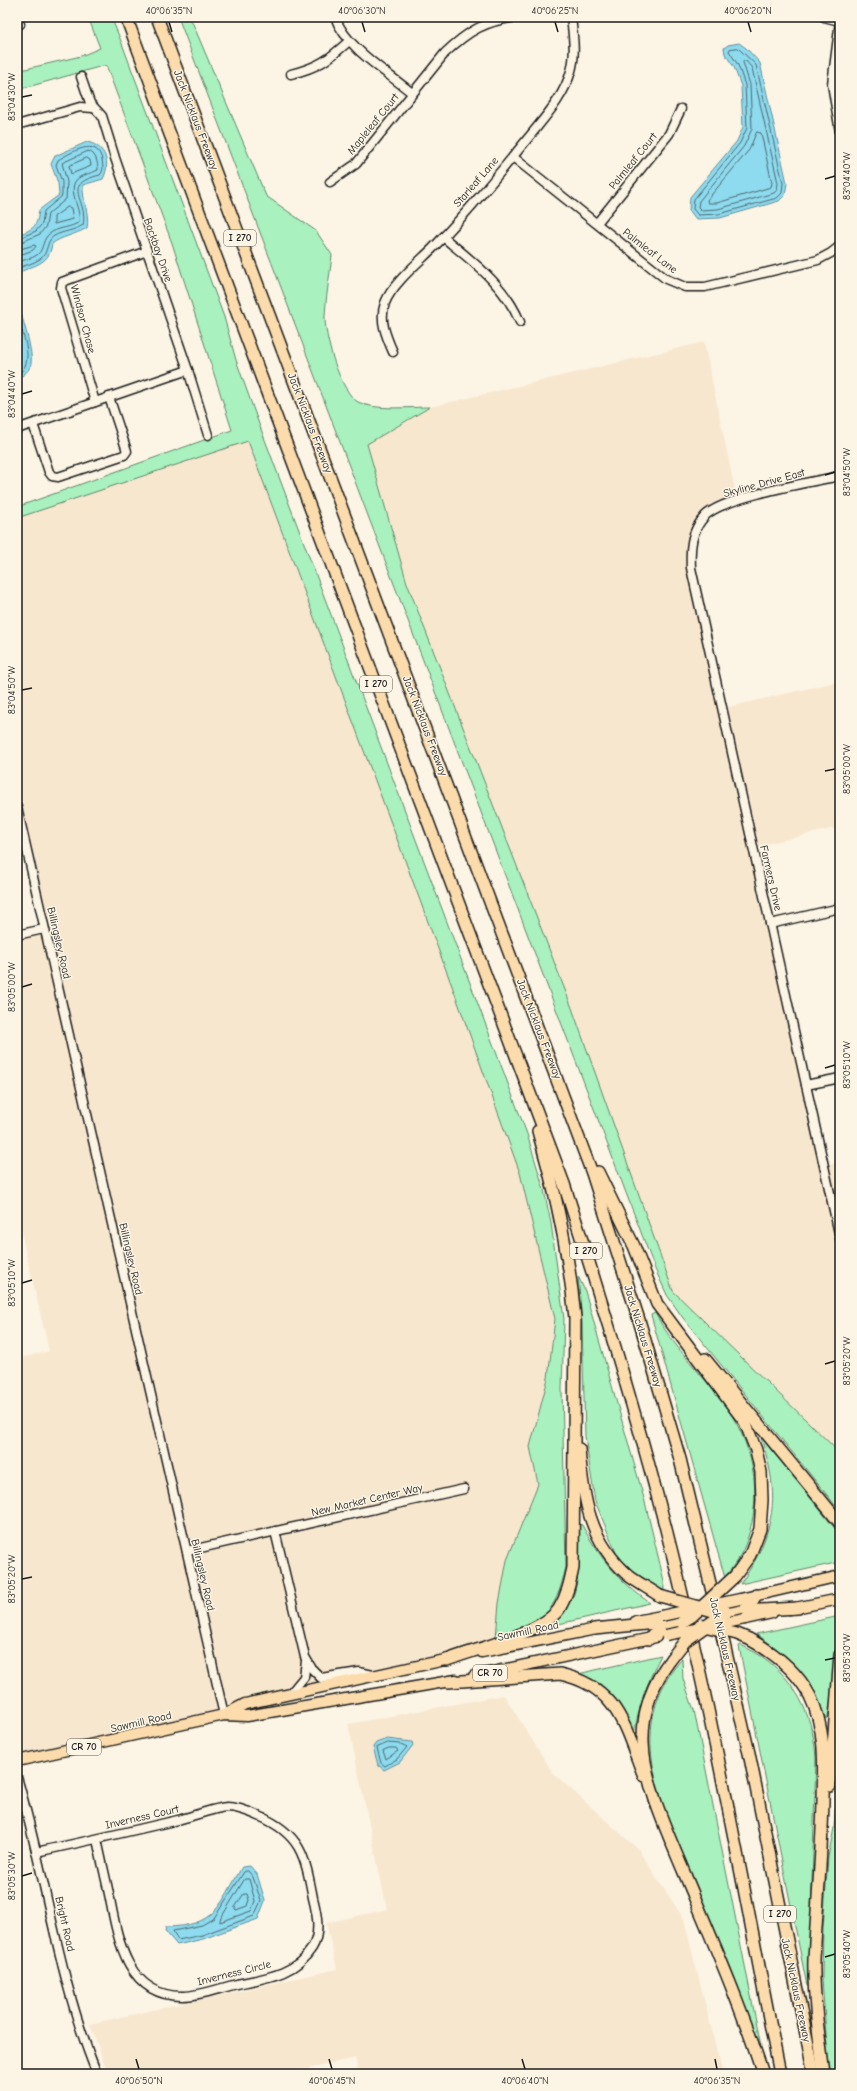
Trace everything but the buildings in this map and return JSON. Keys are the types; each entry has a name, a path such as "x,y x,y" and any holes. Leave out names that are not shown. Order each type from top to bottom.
{"highway":[{"name":"I 270","path":"126,17 509,1034 564,1184 609,1324 666,1530 702,1685 780,2074"},
{"name":"Jack Nicklaus Freeway","path":"157,17 575,1124 639,1320 692,1506 749,1753 814,2074"},
{"path":"447,1660 531,1630 546,1622 558,1609 568,1591 573,1568 575,1318 566,1247 555,1190 509,1034"},
{"path":"575,1124 634,1246 657,1304 745,1422 756,1450 761,1472 762,1500 760,1529 750,1555 735,1576 700,1608 682,1622"},
{"path":"682,1338 710,1363 840,1524"},
{"path":"575,1392 583,1488 587,1511 597,1535 611,1557 629,1576 660,1596 700,1608 726,1612 743,1609 798,1608"},
{"path":"743,1609 752,1602 756,1595"},
{"path":"659,1810 643,1744 644,1715 650,1693 660,1674 685,1641 726,1612"},
{"path":"594,1630 663,1626 682,1622 736,1634 762,1646 791,1669 810,1695 821,1725 824,1749 823,1842 814,1961 818,2033 824,2074"},
{"path":"649,1639 663,1626"},
{"path":"823,1842 829,1805 840,1655"},
{"path":"448,1682 560,1674 591,1684 606,1697 617,1710 730,1985 763,2074"}],"main road":[{"path":"756,1595 840,1576"},
{"path":"798,1608 840,1599"},
{"path":"663,1626 700,1608 743,1609"},
{"path":"663,1626 705,1627 743,1609"},
{"name":"Sawmill Road","path":"224,1715 245,1704 594,1630"},
{"name":"Sawmill Road","path":"17,1761 224,1715 247,1716 448,1682 649,1639"}],"street":[{"path":"335,17 339,27 349,41 412,93"},
{"name":"Mapleleaf Court","path":"330,182 356,164 445,53 461,38 493,21 519,17"},
{"name":"Starleaf Lane","path":"393,352 383,324 383,312 386,302 392,291 443,237 513,157 554,106 568,82 574,54 571,17"},
{"path":"824,17 840,21 832,84 840,132"},
{"path":"291,74 304,71 327,61 349,41"},
{"name":"Backbay Drive","path":"81,77 93,108 102,116 188,370 208,435"},
{"path":"17,125 80,107 93,108"},
{"name":"Palmleaf Court","path":"597,223 669,134 681,109"},
{"name":"Palmleaf Lane","path":"513,157 666,279 685,287 705,287 805,263 824,256 840,246"},
{"path":"443,237 489,275 514,307 520,322"},
{"name":"Windsor Chase","path":"95,402 61,288 62,282 147,251"},
{"path":"17,429 188,370"},
{"path":"33,424 49,472 52,476 58,478 124,454 127,451 109,397"},
{"name":"Skyline Drive East","path":"700,524 714,509 732,501 840,476"},
{"name":"Farmers Drive","path":"700,524 692,539 690,568 840,1238"},
{"name":"Billingsley Road","path":"17,807 224,1715"},
{"path":"770,924 840,908"},
{"path":"17,935 44,929"},
{"path":"806,1085 840,1078"},
{"name":"New Market Center Way","path":"186,1551 464,1489"},
{"path":"275,1531 306,1661 304,1678 290,1694"},
{"path":"306,1661 321,1678 359,1672 376,1676"},
{"name":"Bright Road","path":"17,1777 64,1972 80,2028 97,2074"},
{"name":"Inverness Court","path":"36,1852 97,1839 228,1807 252,1813"},
{"name":"Inverness Circle","path":"97,1839 120,1945 127,1963 140,1980 155,1990 170,1995 184,1996 292,1970 302,1961 313,1946 317,1932 316,1913 308,1869 301,1850 289,1833 277,1823 252,1813"}],"shaded area":[{"path":"704,342 737,499 710,509 689,544 724,708 840,681 840,827 754,847 826,1165 840,1162 840,1453 673,1291 572,1008 407,583 367,444 430,407"},
{"path":"248,441 455,994 520,1173 555,1319 548,1378 530,1447 538,1484 507,1560 499,1603 496,1637 447,1660 311,1689 224,1715 17,1761 17,1359 49,1351 17,1215 17,935 44,929 17,807 17,518"},
{"path":"504,1695 553,1773 638,1849 684,1919 723,2074 359,2074 355,2058 286,2074 108,2074 90,2024 337,1969 326,1923 387,1909 348,1724"}],"green space":[{"path":"88,17 111,17 121,41 224,317 236,360 256,416 527,1134 544,1190 551,1223 564,1319 562,1389 566,1567 557,1596 551,1607 544,1615 536,1622 525,1628 496,1637 499,1603 507,1560 538,1484 530,1447 548,1378 555,1319 520,1173 455,994 248,441 17,518 17,507 232,430 172,243 106,65 17,90 17,71 81,56 100,48"},
{"path":"178,17 190,17 266,196 316,231 332,255 325,324 334,362 345,387 351,396 358,402 365,405 383,408 430,407 367,444 407,583 572,1008 673,1291 840,1453 840,1511 683,1318 667,1295 655,1269"},
{"path":"578,1276 585,1291 645,1502 664,1581 664,1591 635,1573 617,1555 595,1501 585,1436 582,1323"},
{"path":"655,1313 680,1350 727,1408 745,1441 750,1459 754,1477 755,1495 750,1532 743,1550 725,1578 651,1315"},
{"path":"761,1438 763,1438 840,1535 840,1562 740,1584 760,1550 772,1512 773,1499 771,1480 768,1462"},
{"path":"578,1523 582,1525 603,1559 619,1577 650,1603 550,1626 566,1607 574,1594 578,1577"},
{"path":"840,1616 840,1641 828,1716 826,1719 814,1692 799,1670 780,1652 756,1634"},
{"path":"741,1645 765,1659 788,1681 803,1705 815,1745 816,1759 810,1944 811,1986 807,1986 739,1646"},
{"path":"661,1655 644,1696 633,1738 619,1707 607,1692 590,1680 578,1674"},
{"path":"682,1659 683,1679 694,1710 761,2046 757,2046 710,1922 677,1843 655,1776 651,1735 656,1704 669,1676"},
{"path":"840,1737 840,2074 829,2074 822,1979 823,1928 828,1857 834,1828"}],"water":[{"path":"739,43 746,48 760,63 787,183 785,195 779,201 720,218 696,219 689,210 690,197 737,141 743,127 741,86 734,67 725,54 724,48 728,45"},
{"path":"87,142 99,147 103,151 107,167 103,179 83,185 88,217 87,228 55,242 52,244 48,257 44,261 17,274 17,235 34,227 39,210 59,195 58,183 51,164 55,156"},
{"path":"17,299 29,341 31,364 24,375 17,379"},
{"path":"387,1739 412,1742 413,1745 400,1762 384,1770 378,1765 373,1747 376,1743"},
{"path":"250,1866 257,1874 265,1901 258,1919 203,1939 177,1945 165,1931 166,1927 183,1926 196,1923 206,1918 221,1903 242,1867"}]}
